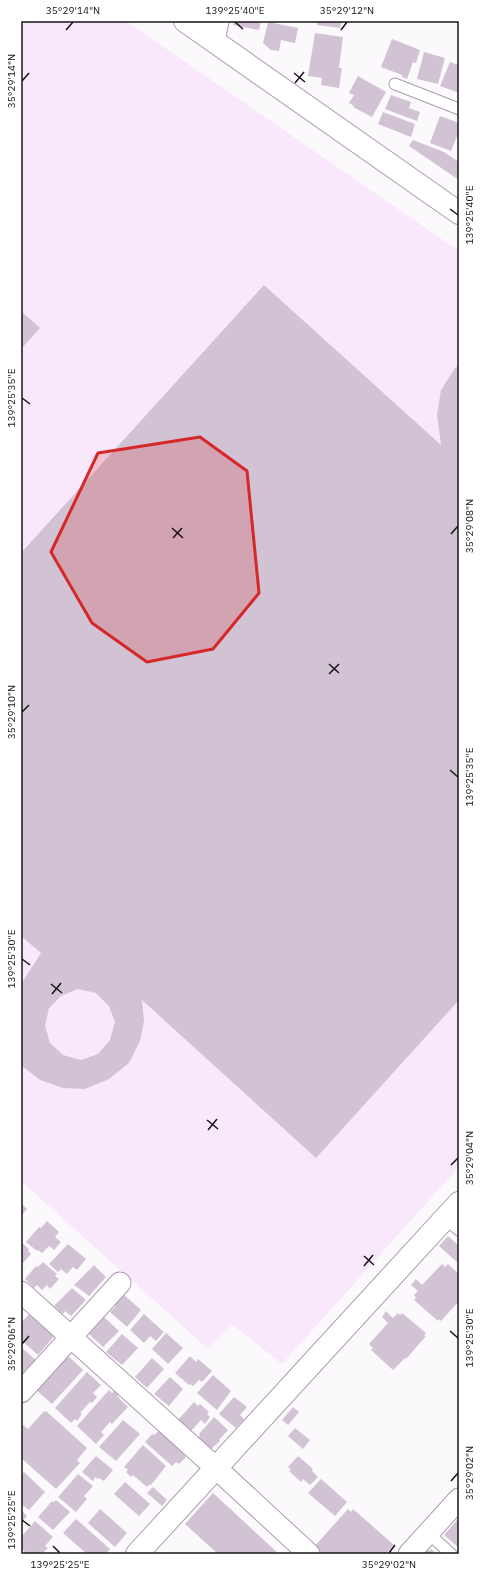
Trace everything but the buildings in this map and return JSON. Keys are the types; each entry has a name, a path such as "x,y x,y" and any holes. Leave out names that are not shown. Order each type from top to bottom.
{"street":[{"path":"185,21 216,31 459,213"},
{"path":"137,1554 216,1468 454,1217"},
{"path":"21,1392 120,1283"},
{"path":"21,1292 309,1554"},
{"path":"409,1554 459,1499"}],"lane":[{"path":"395,84 459,109"},
{"path":"428,1533 451,1554"}],"highlighted area":[{"path":"200,437 247,471 259,593 213,649 147,662 92,623 51,552 98,453"}],"shaded area":[{"path":"21,21 126,21 459,251 459,1167 282,1364 232,1325 208,1349 21,1181"}]}
